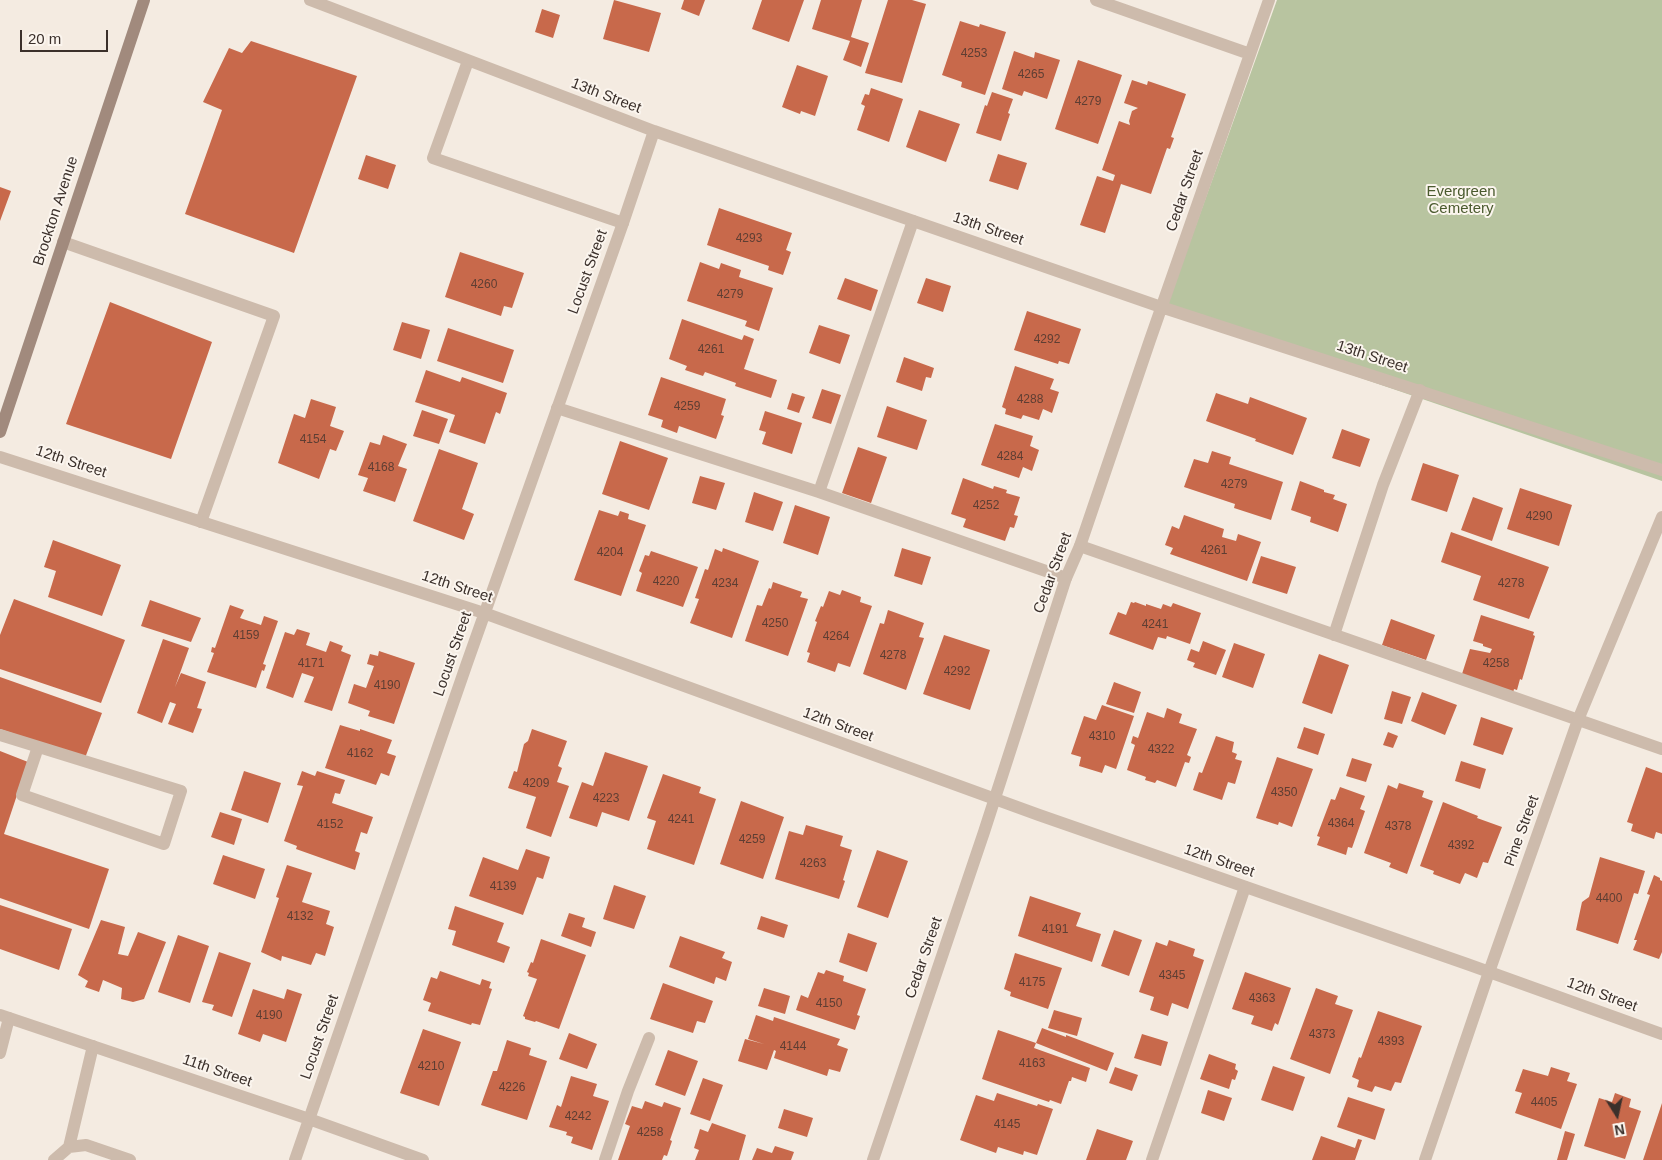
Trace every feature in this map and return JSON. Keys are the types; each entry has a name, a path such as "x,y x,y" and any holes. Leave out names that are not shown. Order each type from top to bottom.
{"main road":[{"name":"Brockton Avenue","path":"0,432 144,0"}],"street":[{"name":"13th Street","path":"310,0 654,132 1161,307 1662,470"},
{"path":"1096,0 1250,54"},
{"name":"Cedar Street","path":"873,1160 1066,578 1080,546 1161,307 1269,0"},
{"path":"468,61 433,158 623,223"},
{"name":"Locust Street","path":"295,1160 484,613 654,132"},
{"path":"819,492 913,221"},
{"path":"63,242 274,316 201,522"},
{"path":"1334,635 1383,484 1420,390"},
{"path":"557,408 819,492 1066,578"},
{"name":"12th Street","path":"0,456 484,613 994,799 1662,1034"},
{"name":"Pine Street","path":"1425,1160 1578,720 1662,517"},
{"path":"1080,546 1662,749"},
{"path":"0,735 181,791 164,844 22,795 38,747"},
{"path":"1152,1160 1245,887"},
{"path":"0,1053 5,1016"},
{"name":"11th Street","path":"5,1016 308,1119 422,1160"},
{"path":"605,1160 628,1091 649,1038"},
{"path":"69,1147 93,1046"},
{"path":"54,1160 69,1147 86,1145 130,1160"}],"green space":[{"name":"Evergreen Cemetery","path":"1277,0 1662,0 1662,481 1165,311"}],"building":[{"path":"614,0 661,13 649,52 603,39"},
{"path":"684,0 705,0 699,16 681,9"},
{"path":"762,0 804,0 789,42 752,29"},
{"path":"821,0 862,0 851,37 869,43 861,67 843,60 850,41 812,29"},
{"path":"888,0 912,0 926,4 902,83 865,73"},
{"path":"542,9 560,15 553,38 535,32"},
{"path":"960,21 979,27 980,24 1006,32 985,95 961,87 962,82 942,75"},
{"path":"251,41 357,76 294,253 185,214 222,110 203,102 229,48 242,53"},
{"path":"1014,51 1034,58 1035,52 1060,60 1047,99 1024,91 1022,96 1002,89"},
{"path":"1078,60 1122,75 1098,144 1055,129"},
{"path":"797,65 828,76 815,116 801,111 800,114 782,107"},
{"path":"1132,80 1147,85 1148,81 1186,94 1171,137 1174,138 1170,149 1167,148 1151,194 1121,184 1105,233 1080,225 1097,176 1113,181 1115,175 1102,170 1119,121 1130,125 1129,121 1132,111 1138,108 1124,103"},
{"path":"871,88 903,99 889,142 857,130 865,106 861,104 865,94 869,95"},
{"path":"992,92 1013,99 1001,141 976,133 985,105 987,106"},
{"path":"919,110 960,124 946,162 906,147"},
{"path":"998,154 1027,163 1018,190 989,181"},
{"path":"366,155 396,165 388,189 358,179"},
{"path":"0,187 11,191 0,221"},
{"path":"719,208 792,233 786,250 791,252 783,275 768,270 769,266 707,245"},
{"path":"460,252 524,273 512,308 504,306 501,316 445,297"},
{"path":"700,262 719,269 721,263 741,270 739,277 773,288 759,331 745,326 747,321 687,301"},
{"path":"845,278 878,290 871,311 837,299"},
{"path":"926,278 951,286 943,312 917,303"},
{"path":"110,302 212,342 171,459 66,424"},
{"path":"1027,311 1081,329 1069,364 1059,361 1058,364 1014,350"},
{"path":"682,319 742,340 744,335 754,339 744,369 777,380 771,398 735,386 736,383 705,372 703,376 685,370 687,366 669,359"},
{"path":"402,322 430,330 421,359 393,350"},
{"path":"819,325 850,335 840,364 809,353"},
{"path":"448,328 514,350 503,383 437,361"},
{"path":"904,357 934,368 931,378 926,377 922,391 896,382"},
{"path":"1015,366 1054,379 1050,389 1059,392 1052,413 1043,409 1039,420 1023,415 1021,419 1005,414 1006,409 1002,407"},
{"path":"426,370 460,382 462,377 507,393 500,414 496,412 485,444 449,432 455,415 415,402"},
{"path":"661,377 726,399 721,415 724,416 716,439 679,426 677,433 661,427 663,420 648,415"},
{"path":"822,389 841,395 831,424 812,418"},
{"path":"792,393 805,397 799,413 787,409"},
{"path":"1216,393 1248,404 1250,397 1307,418 1293,455 1206,421"},
{"path":"311,399 336,407 330,426 344,431 336,451 330,449 319,479 278,463 294,414 305,418"},
{"path":"887,406 927,420 917,450 877,437"},
{"path":"422,410 448,419 439,444 413,436"},
{"path":"765,411 802,423 792,454 762,444 766,432 759,430"},
{"path":"995,424 1033,436 1030,446 1039,450 1032,471 1023,467 1019,478 981,465"},
{"path":"1342,429 1370,439 1360,467 1332,458"},
{"path":"383,435 407,444 398,466 407,469 395,502 363,491 368,478 358,475 370,442 380,445"},
{"path":"620,441 668,458 649,510 602,494"},
{"path":"858,447 887,457 871,503 842,493"},
{"path":"439,449 478,463 462,509 474,514 464,540 413,521"},
{"path":"1212,451 1231,457 1229,464 1283,482 1271,520 1234,508 1235,504 1184,487 1194,459 1208,463"},
{"path":"1423,463 1459,475 1447,512 1411,500"},
{"path":"700,476 725,483 716,510 692,503"},
{"path":"963,478 993,489 994,486 1007,490 1006,493 1020,497 1014,515 1018,516 1014,528 1010,527 1005,541 963,527 966,519 951,514"},
{"path":"1300,481 1335,495 1333,499 1347,504 1338,532 1310,522 1311,517 1291,510"},
{"path":"1520,488 1572,505 1559,546 1507,529"},
{"path":"754,492 783,502 773,531 745,522"},
{"path":"1473,497 1503,508 1492,541 1461,530"},
{"path":"795,505 830,517 818,555 783,543"},
{"path":"599,510 618,516 620,511 629,514 628,519 646,525 621,596 574,580"},
{"path":"1184,515 1224,529 1222,537 1236,541 1238,534 1261,542 1247,581 1170,554 1173,548 1165,545 1172,526 1179,529"},
{"path":"1451,532 1549,567 1529,619 1473,600 1481,576 1441,562"},
{"path":"53,540 121,565 102,616 48,597 56,571 44,567"},
{"path":"723,548 759,561 732,638 690,623 699,599 695,598 705,569 708,570 715,549 722,552"},
{"path":"902,548 931,557 922,585 894,576"},
{"path":"651,551 698,567 683,607 636,591 642,573 639,571 645,555 649,556"},
{"path":"1261,556 1296,567 1287,594 1252,583"},
{"path":"773,582 802,592 800,597 808,599 788,656 745,641 757,605 762,606"},
{"path":"842,590 861,597 860,602 872,606 850,667 838,663 835,672 807,662 810,653 807,652 817,622 815,621 829,591 840,595"},
{"path":"14,599 125,640 101,703 0,669 0,635"},
{"path":"150,600 201,618 191,642 141,626"},
{"path":"1131,602 1161,609 1163,604 1171,607 1173,603 1201,613 1190,644 1167,636 1166,639 1158,637 1153,650 1109,634 1118,612 1126,615"},
{"path":"230,605 244,610 240,618 261,625 264,616 278,621 263,664 266,665 264,671 262,670 256,688 207,672 214,653 211,652 212,647 215,648"},
{"path":"888,610 924,623 919,637 924,638 906,690 863,674 880,623 884,624"},
{"path":"1481,615 1534,632 1533,635 1535,636 1522,680 1520,679 1517,690 1514,689 1513,693 1462,674 1470,649 1490,653 1492,649 1473,641"},
{"path":"1391,619 1435,635 1426,660 1382,645"},
{"path":"297,629 310,633 306,645 326,652 330,641 343,646 341,651 351,655 332,711 304,702 314,677 302,673 293,698 266,688 285,632 294,635"},
{"path":"944,635 990,650 970,710 923,694"},
{"path":"163,639 189,648 175,687 181,673 206,682 197,708 202,709 193,733 168,724 176,704 170,702 162,723 137,713"},
{"path":"1203,641 1226,650 1216,675 1193,667 1195,663 1187,660 1191,649 1199,652"},
{"path":"1234,643 1265,654 1253,688 1222,677"},
{"path":"379,651 415,663 394,724 368,716 370,711 348,703 354,684 366,688 374,666 367,664 370,654 378,656"},
{"path":"1319,654 1349,665 1332,714 1302,703"},
{"path":"0,677 102,713 85,758 0,729"},
{"path":"1114,682 1141,692 1134,713 1106,704"},
{"path":"1392,691 1411,697 1402,724 1384,719"},
{"path":"1422,692 1457,705 1445,735 1411,721"},
{"path":"1102,705 1134,716 1116,769 1105,765 1102,773 1079,766 1081,757 1071,754 1084,716 1096,720"},
{"path":"1167,708 1182,714 1179,723 1197,729 1187,755 1191,757 1189,763 1185,762 1176,787 1157,780 1155,783 1145,780 1146,777 1127,770 1135,745 1131,743 1133,736 1138,738 1147,712 1164,718"},
{"path":"1481,717 1513,728 1503,755 1473,745"},
{"path":"340,725 360,731 360,729 392,740 387,753 396,756 389,776 381,773 376,785 325,768"},
{"path":"1304,727 1325,734 1318,755 1297,748"},
{"path":"532,729 567,741 558,766 562,768 557,782 569,786 551,837 526,828 536,797 508,788 514,771 517,772 524,744 528,741"},
{"path":"1388,732 1398,736 1393,748 1383,745"},
{"path":"1216,736 1234,742 1232,752 1237,754 1235,759 1242,761 1235,784 1228,782 1222,800 1193,790 1199,772 1202,773"},
{"path":"0,751 28,762 4,834 109,869 89,929 0,898"},
{"path":"605,752 648,766 629,821 602,812 597,827 569,818 582,782 593,786"},
{"path":"1277,757 1313,769 1292,827 1279,822 1278,825 1256,818"},
{"path":"1352,758 1372,764 1366,782 1346,776"},
{"path":"1461,761 1486,769 1480,789 1455,781"},
{"path":"1646,767 1662,773 1662,834 1656,832 1654,839 1631,831 1633,824 1627,822"},
{"path":"244,771 281,783 268,823 231,810"},
{"path":"302,771 315,776 317,771 345,780 340,794 335,793 332,803 373,817 367,834 361,832 355,851 360,853 355,870 296,849 297,846 284,841 303,786 297,785"},
{"path":"663,774 701,787 699,793 716,799 694,865 647,849 656,821 647,818"},
{"path":"1399,783 1424,791 1422,797 1433,801 1407,874 1389,867 1391,863 1364,853 1388,785 1397,789"},
{"path":"1340,787 1365,796 1360,809 1365,811 1352,848 1348,847 1346,855 1317,845 1320,837 1317,836 1331,799 1335,800"},
{"path":"741,801 784,817 763,879 720,864"},
{"path":"1443,802 1502,827 1488,863 1483,862 1477,878 1465,873 1460,884 1433,874 1434,871 1420,866"},
{"path":"220,812 242,819 234,845 211,837"},
{"path":"806,825 843,836 840,846 852,850 839,899 775,879 789,831 803,835"},
{"path":"526,849 550,857 543,879 537,877 523,915 469,896 483,857 518,870"},
{"path":"877,850 908,861 888,918 857,907"},
{"path":"223,855 265,869 255,899 213,884"},
{"path":"1600,857 1645,871 1638,894 1634,893 1618,944 1576,930 1582,902 1589,897"},
{"path":"287,865 312,873 302,902 330,911 326,924 334,927 325,956 316,953 311,965 282,956 281,961 261,952 279,898 276,897"},
{"path":"1654,875 1662,881 1662,952 1659,959 1633,950 1637,940 1634,940 1650,895 1647,894"},
{"path":"614,885 646,896 634,929 603,919"},
{"path":"1030,896 1081,913 1076,926 1101,934 1092,962 1018,936"},
{"path":"0,905 72,929 59,970 0,949"},
{"path":"455,906 504,923 497,942 510,947 504,963 452,945 456,931 448,929"},
{"path":"569,913 585,918 582,927 596,932 591,947 561,936"},
{"path":"761,916 788,925 784,938 757,929"},
{"path":"101,920 125,927 118,954 128,956 138,932 166,942 144,999 133,1002 121,999 122,988 103,980 99,992 85,987 88,981 78,975"},
{"path":"1114,930 1142,940 1129,976 1101,966"},
{"path":"848,933 877,943 867,972 839,962"},
{"path":"178,935 209,946 190,1003 158,992"},
{"path":"680,936 725,952 722,958 732,962 726,981 716,977 714,984 669,967"},
{"path":"541,939 586,955 559,1029 525,1019 523,1016 537,979 528,976 529,973 527,972 531,962 533,963"},
{"path":"1169,940 1195,949 1193,956 1204,960 1188,1009 1172,1003 1168,1016 1150,1010 1154,997 1139,992 1156,942 1167,946"},
{"path":"219,952 251,963 232,1017 212,1010 214,1005 202,1002"},
{"path":"1015,953 1062,968 1048,1009 1010,996 1011,992 1004,989"},
{"path":"826,970 844,976 843,981 866,989 857,1015 860,1016 855,1030 796,1010 801,995 808,998 818,972 824,974"},
{"path":"440,971 480,985 482,979 491,982 489,988 492,989 480,1025 472,1023 471,1025 428,1011 431,1003 423,1000 431,977 437,979"},
{"path":"1245,972 1291,988 1278,1025 1275,1023 1272,1031 1251,1024 1254,1016 1232,1009"},
{"path":"663,983 713,1001 705,1023 697,1021 693,1033 650,1019"},
{"path":"764,988 790,996 785,1014 758,1006"},
{"path":"1316,988 1338,996 1335,1004 1353,1010 1330,1074 1290,1059"},
{"path":"253,989 284,999 287,989 302,994 286,1042 263,1034 260,1042 238,1034"},
{"path":"1054,1010 1082,1018 1077,1036 1048,1028"},
{"path":"1378,1011 1422,1026 1401,1083 1395,1082 1391,1091 1375,1086 1372,1092 1357,1087 1359,1080 1352,1077"},
{"path":"756,1015 773,1021 774,1017 840,1039 837,1045 848,1049 840,1072 829,1069 827,1076 774,1058 776,1051 774,1050 767,1070 738,1061 745,1039 764,1044 748,1039"},
{"path":"1042,1028 1114,1053 1107,1071 1036,1043"},
{"path":"423,1029 461,1042 439,1106 400,1093"},
{"path":"998,1030 1036,1043 1034,1048 1090,1068 1086,1082 1072,1077 1061,1104 1050,1100 1049,1102 982,1079"},
{"path":"569,1033 597,1044 587,1069 559,1059"},
{"path":"1142,1034 1168,1042 1161,1066 1134,1058"},
{"path":"507,1040 531,1048 529,1055 547,1061 527,1120 481,1105 493,1071 497,1071"},
{"path":"668,1050 698,1061 685,1096 655,1085"},
{"path":"1209,1054 1236,1064 1235,1069 1238,1071 1235,1080 1232,1079 1229,1089 1200,1079"},
{"path":"1273,1066 1305,1077 1293,1111 1261,1100"},
{"path":"1115,1067 1138,1075 1132,1091 1109,1083"},
{"path":"1551,1067 1570,1073 1567,1081 1577,1084 1561,1129 1515,1113 1522,1093 1515,1091 1523,1069 1548,1076"},
{"path":"571,1076 597,1084 593,1096 609,1101 592,1150 571,1143 573,1137 566,1135 567,1132 549,1127 557,1105 561,1107"},
{"path":"703,1078 723,1085 710,1121 690,1114"},
{"path":"1208,1090 1232,1098 1224,1121 1201,1113"},
{"path":"997,1093 1037,1106 1038,1104 1053,1109 1037,1155 1024,1151 1023,1155 998,1147 996,1153 960,1140 976,1095 994,1101"},
{"path":"1615,1093 1631,1099 1629,1107 1641,1111 1625,1159 1584,1146 1599,1098 1612,1102"},
{"path":"1348,1097 1385,1109 1375,1140 1337,1127"},
{"path":"645,1101 662,1107 664,1102 681,1108 670,1140 672,1141 667,1156 664,1155 662,1160 618,1160 630,1126 625,1124 632,1106 642,1109"},
{"path":"1662,1103 1662,1160 1643,1160"},
{"path":"784,1109 813,1118 807,1137 778,1128"},
{"path":"712,1123 746,1135 739,1160 695,1160 699,1150 694,1148 700,1129 708,1132"},
{"path":"1097,1129 1133,1141 1126,1160 1086,1160"},
{"path":"1565,1131 1575,1134 1567,1160 1557,1160"},
{"path":"1321,1136 1355,1148 1358,1139 1362,1140 1355,1160 1312,1160"},
{"path":"775,1146 794,1152 791,1160 752,1160 757,1148 772,1153"}]}
